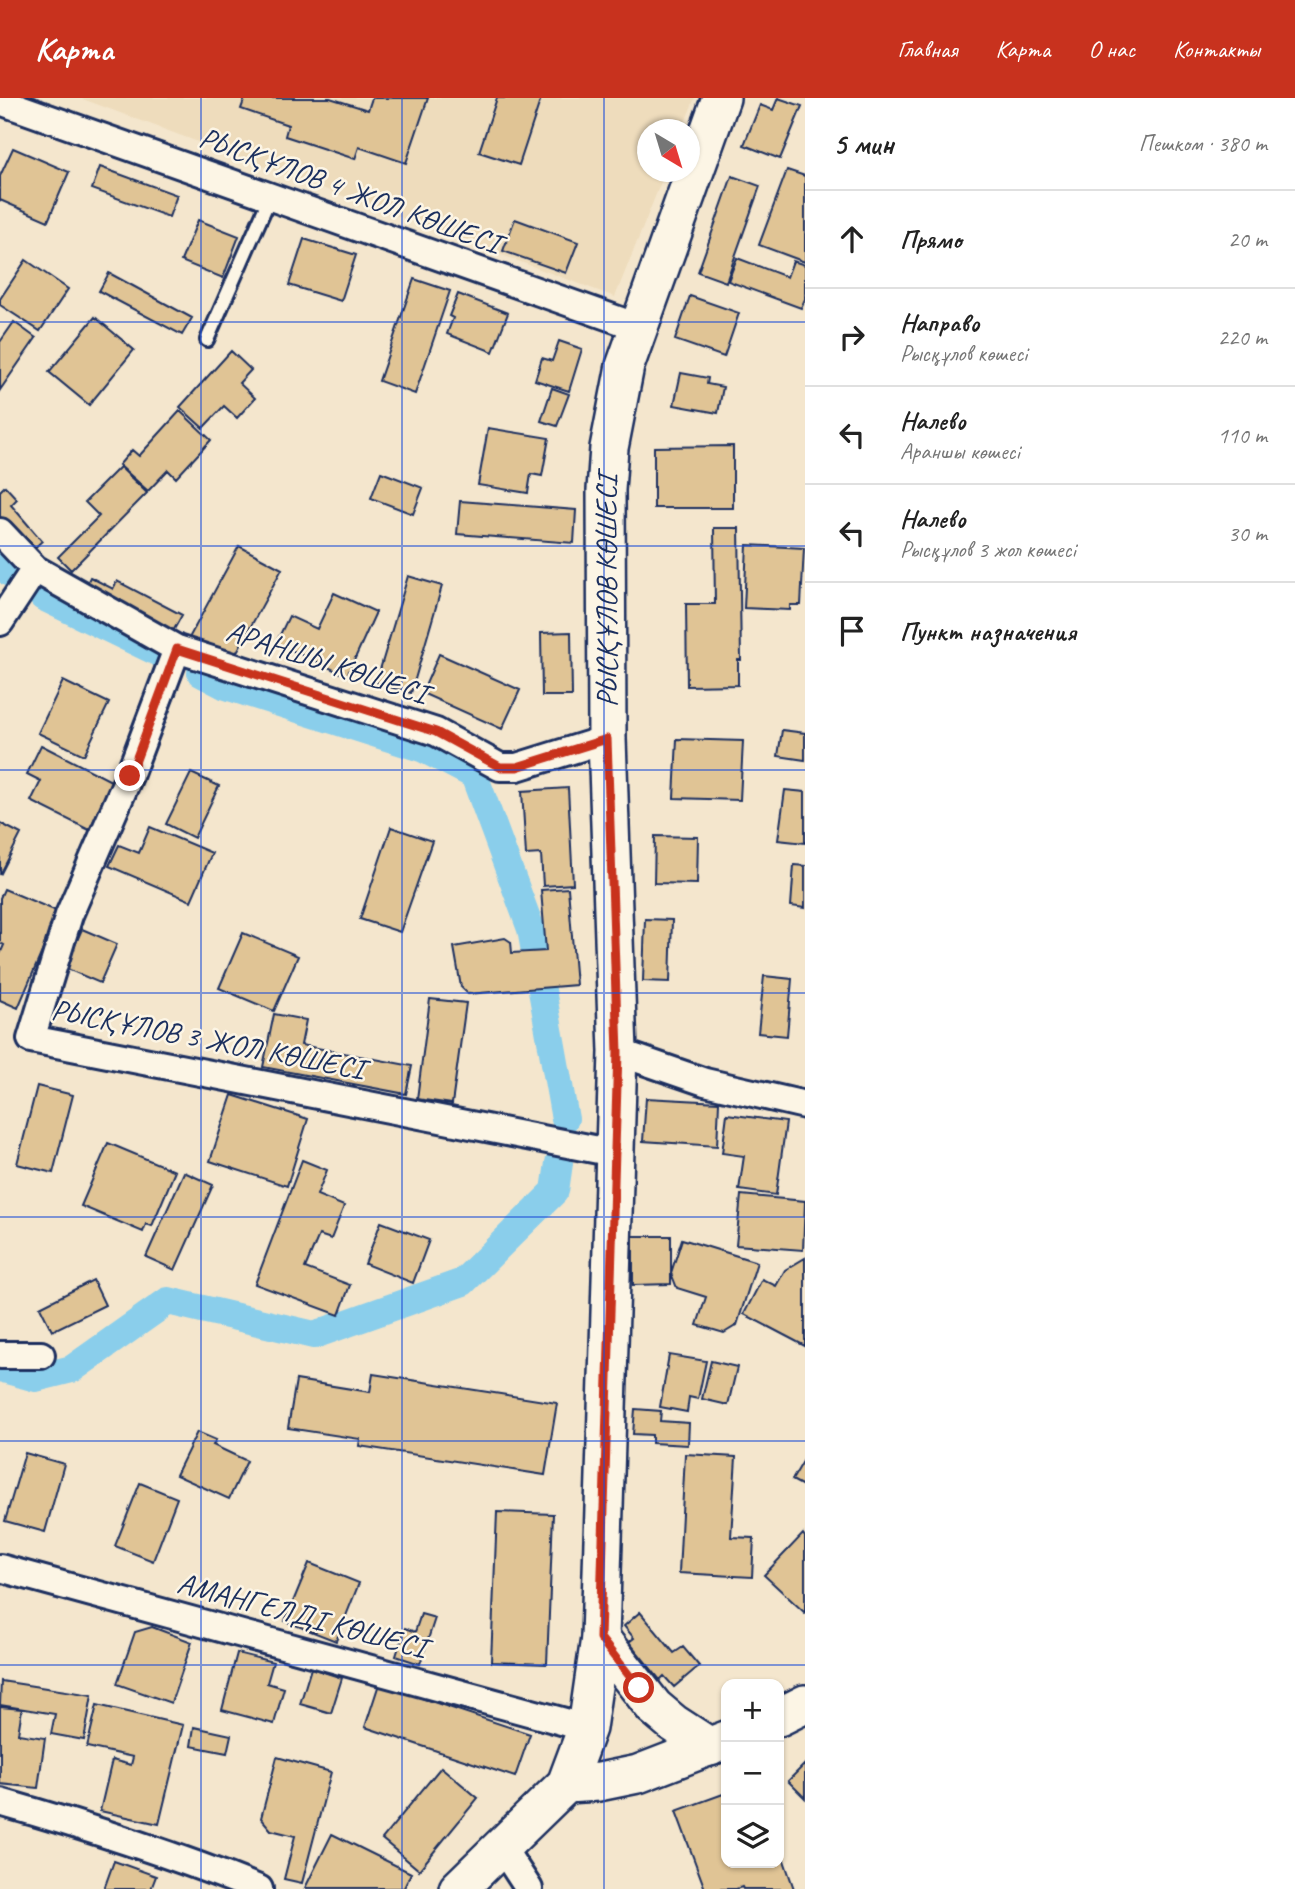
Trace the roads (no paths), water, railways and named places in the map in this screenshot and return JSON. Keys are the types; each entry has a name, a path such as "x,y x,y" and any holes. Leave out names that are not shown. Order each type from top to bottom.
{"main road":[{"name":"РЫСҚҰЛОВ КӨШЕСІ","path":"458,1889 566,1784 587,1728 600,1638 618,1052 607,739 606,490 616,408 638,327 721,98"},
{"path":"600,1638 654,1707 673,1723 718,1744"},
{"path":"784,1714 805,1703"},
{"path":"566,1784 600,1782 638,1774 718,1744"}],"street":[{"name":"РЫСҚҰЛОВ 4 ЖОЛ КӨШЕСІ","path":"0,101 638,327"},
{"name":"АРАНШЫ КӨШЕСІ","path":"0,531 35,569 177,649 436,732 500,767 517,767 607,739"},
{"path":"0,622 35,569"},
{"name":"РЫСҚҰЛОВ 3 ЖОЛ КӨШЕСІ","path":"177,649 130,776 69,915 31,1039 614,1153"},
{"path":"618,1052 705,1082 805,1105"},
{"path":"0,1355 41,1354"},
{"name":"АМАНГЕЛДІ КӨШЕСІ","path":"1,1575 587,1728"},
{"path":"0,1802 111,1834 259,1889"},
{"path":"502,1846 529,1889"}],"lane":[{"path":"207,340 270,197"}],"waterway":[{"path":"0,560 10,573"},
{"path":"43,597 161,654"},
{"path":"201,673 226,686 424,749 474,775 531,929 565,1119"},
{"path":"0,1368 36,1378 72,1369 168,1301 314,1335 463,1282 555,1191 559,1163"}]}
